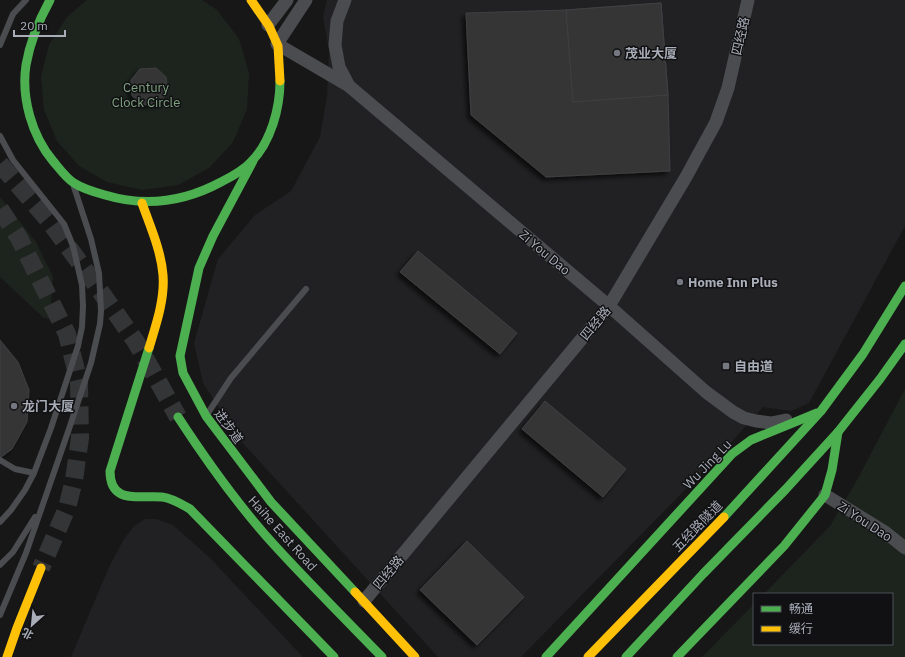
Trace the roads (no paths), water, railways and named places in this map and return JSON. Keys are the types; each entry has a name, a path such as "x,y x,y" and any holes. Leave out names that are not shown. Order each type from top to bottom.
{"main road":[{"path":"50,0 39,23 31,46 26,66 25,82 32,120 40,141 53,162 72,182 115,199 142,203 171,201 201,192 234,175 254,161"},
{"path":"251,0 268,25 277,44"},
{"name":"进步道","path":"277,44 281,90 272,126 264,145 213,236 199,268 180,356 184,373 206,416 271,502 415,657"},
{"path":"142,203 159,254 162,275 160,311 110,471 112,485 119,494 132,497 163,497 177,501 190,509 334,657"},
{"path":"821,411 863,354 905,286"},
{"path":"626,657 703,574 785,490 838,432 880,379 905,344"},
{"name":"Wu Jing Lu","path":"546,657 732,454 751,440 821,411"},
{"name":"五经路隧道","path":"588,657 728,513 821,411"},
{"name":"Haihe East Road","path":"178,417 205,459 247,513 276,547 382,657"},
{"path":"677,657 784,546 825,495 832,470 838,432"},
{"path":"7,657 41,568"}],"street":[{"path":"268,25 287,0"},
{"path":"277,44 306,0"},
{"path":"345,0 337,21 336,45 339,67 349,86"},
{"name":"四经路","path":"364,601 609,306 686,177 716,122 730,80 748,0"},
{"name":"Zi You Dao","path":"277,44 349,86 609,306 706,392 744,418 771,423 789,420 821,411"},
{"name":"Zi You Dao","path":"825,495 885,532 905,548"}],"lane":[{"path":"0,45 13,14 26,0"},
{"path":"0,136 14,160 64,224 73,246 82,285 83,306 82,327 78,346 51,428 34,473 25,490 11,510 0,522"},
{"path":"0,615 26,553 41,507 56,470 91,363 97,338 101,311 98,273 91,239 72,182"},
{"path":"206,416 219,394 231,378 306,289"},
{"path":"0,460 15,469 34,473"},
{"path":"0,565 13,552 41,507"}],"tunnel":[{"path":"0,164 50,222 96,285 136,342 178,417"},
{"path":"0,209 19,238 67,334 79,382 80,438 74,480 67,508 41,568"}],"place":[{"name":"茂业大厦","path":"617,53"},
{"name":"Home Inn Plus","path":"680,282"},
{"name":"自由道","path":"726,366"},
{"name":"龙门大厦","path":"14,406"}],"park label":[{"name":"Century Clock Circle","path":"146,94"}]}
